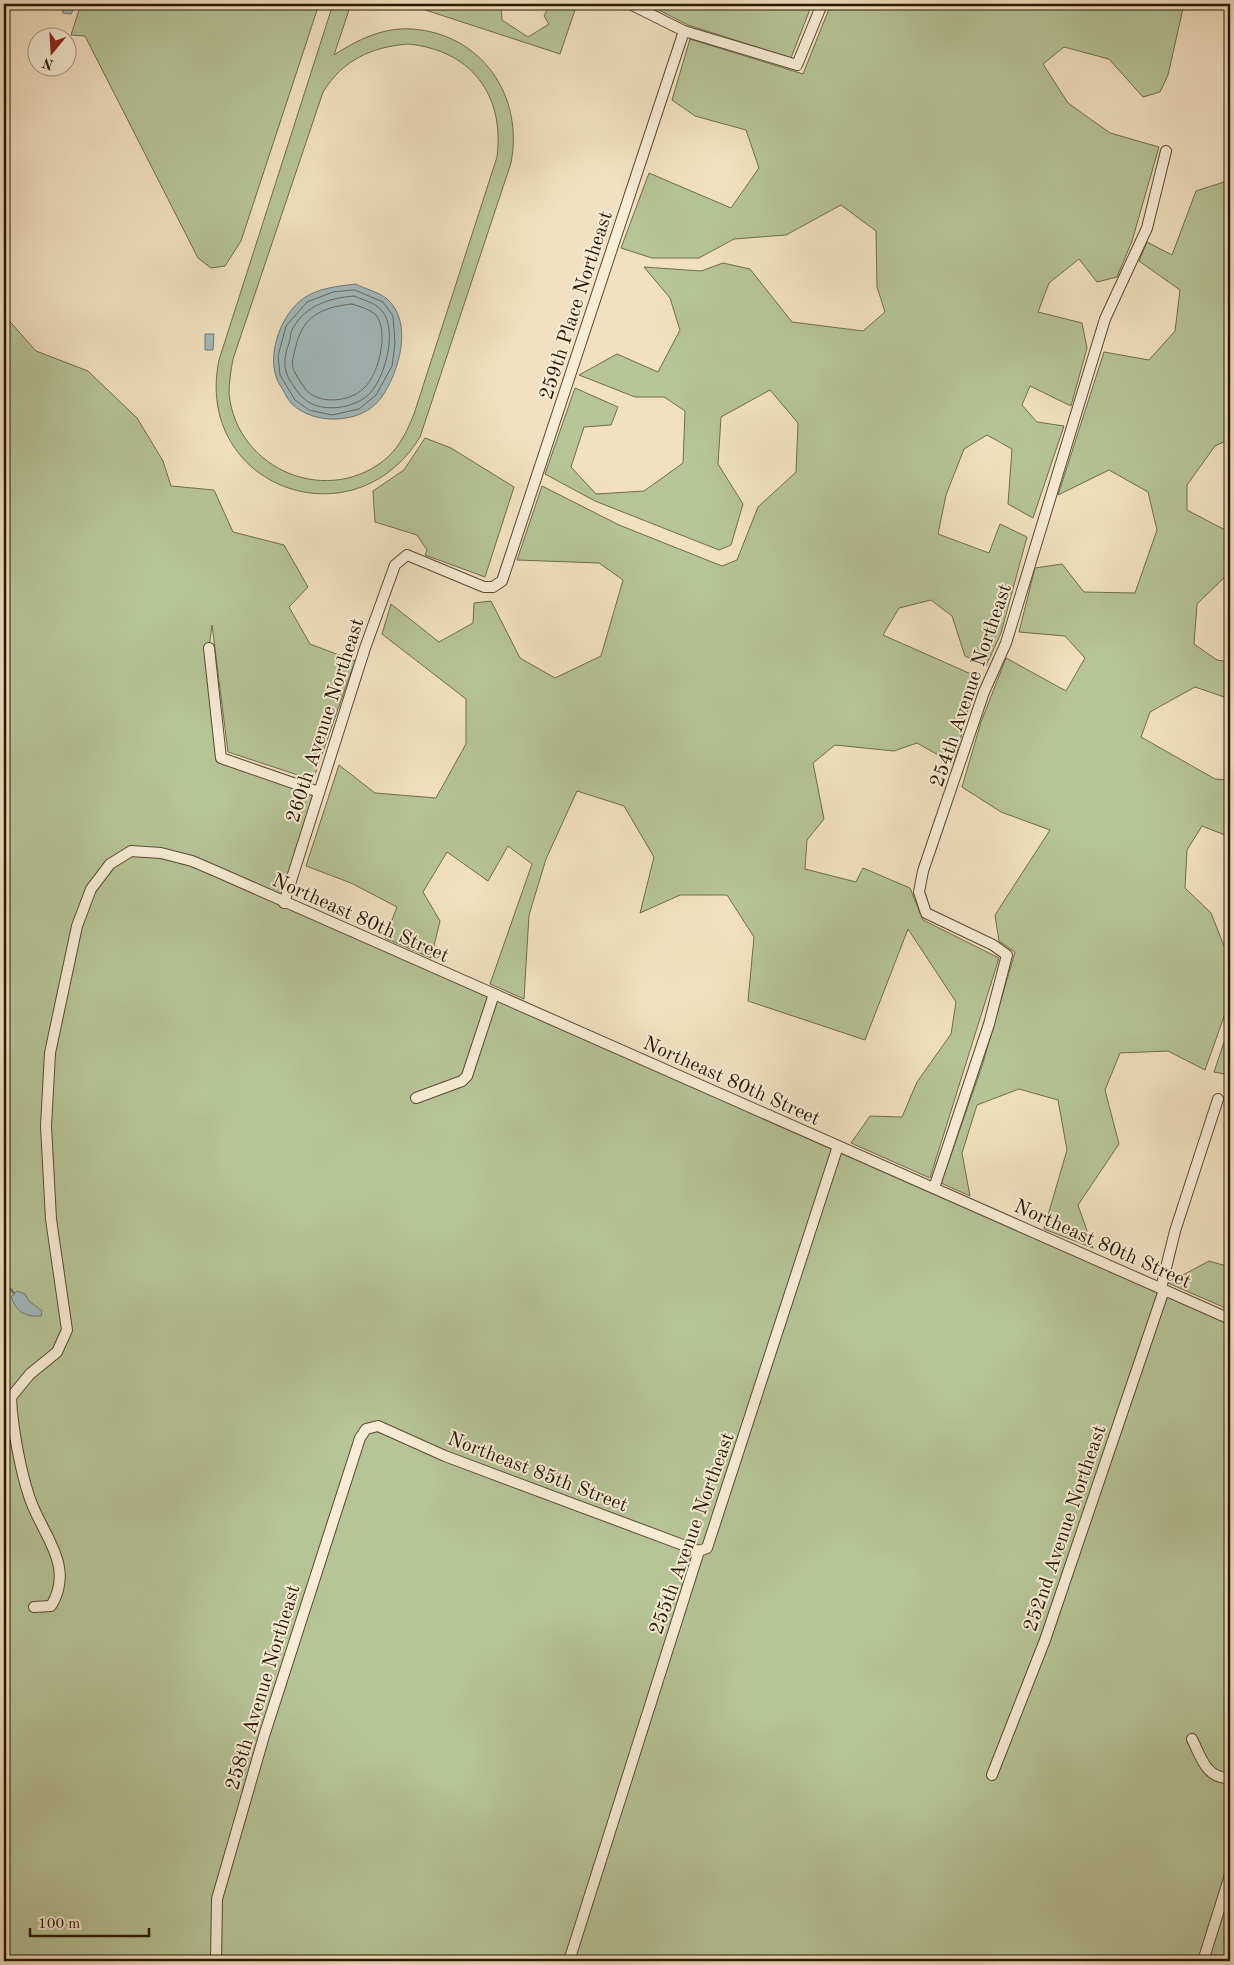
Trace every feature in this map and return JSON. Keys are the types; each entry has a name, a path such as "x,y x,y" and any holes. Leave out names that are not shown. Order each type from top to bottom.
{"street":[{"path":"630,4 684,31 797,65 822,4"},
{"path":"1225,4 1230,6"},
{"name":"259th Place Northeast","path":"407,555 484,587 493,588 502,581 684,31"},
{"name":"254th Avenue Northeast","path":"934,1188 989,1024 1007,956 993,945 926,913 919,892 923,871 984,692 1006,643 1105,319 1147,228 1166,151"},
{"name":"260th Avenue Northeast","path":"284,903 395,565 407,555"},
{"path":"209,648 221,758 319,792"},
{"name":"Northeast 80th Street","path":"34,1607 51,1606 60,1591 58,1562 29,1496 12,1413 12,1397 30,1374 57,1352 67,1330 51,1219 46,1126 50,1053 77,926 91,889 110,864 131,851 161,853 192,861 1230,1319"},
{"path":"416,1098 462,1081 467,1076 494,994"},
{"name":"252nd Avenue Northeast","path":"992,1775 1045,1640 1162,1289 1175,1231 1218,1099"},
{"name":"255th Avenue Northeast","path":"569,1961 699,1551 707,1548 737,1462 838,1146"},
{"name":"Northeast 85th Street","path":"366,1429 378,1426 445,1456 699,1551"},
{"name":"258th Avenue Northeast","path":"216,1961 217,1900 264,1736 360,1438 366,1429"},
{"path":"1192,1739 1207,1769 1213,1775 1230,1778"},
{"path":"1202,1961 1230,1876"}],"green space":[{"path":"81,4 319,4 241,241 225,266 211,268 198,258 85,36 78,36 78,28 73,28"},
{"path":"333,4 351,4 334,55 352,44 381,32 412,29 437,33 459,43 478,56 493,73 504,92 511,114 513,138 511,163 420,437 391,470 357,489 320,494 285,487 254,468 230,441 217,404 219,360","holes":["408,44 430,48 450,55 466,66 479,80 489,96 495,114 498,135 497,157 414,414 404,436 389,456 366,472 341,479 315,480 290,474 267,461 249,443 236,420 229,393 233,359 323,92 340,71 359,57 370,52"]},
{"path":"407,4 501,4 502,20 528,37 549,24 544,16 550,4 577,4 560,54"},
{"path":"647,4 812,4 791,58 688,25"},
{"path":"831,4 1184,4 1168,75 1160,92 1143,97 1109,59 1064,47 1043,64 1068,103 1110,133 1159,147 1132,241 1117,277 1097,282 1079,259 1049,283 1038,312 1082,323 1087,348 1071,406 1030,386 1022,405 1037,422 1064,426 1033,518 1008,504 1012,449 987,435 964,449 946,495 938,534 989,553 1000,524 1027,537 1001,633 986,666 965,656 952,616 931,600 899,608 883,635 980,678 969,706 954,764 917,743 894,751 835,745 813,763 824,819 807,840 805,869 856,882 863,868 910,888 923,920 999,958 930,1178 851,1143 870,1116 902,1117 917,1082 951,1034 956,1002 908,929 865,1040 748,1001 754,937 727,895 680,895 640,913 654,857 624,806 577,791 546,859 529,915 524,999 490,984 532,864 508,846 488,881 447,852 423,892 440,921 431,958 385,938 397,907 351,883 306,866 339,765 375,793 436,798 466,744 466,699 382,634 391,604 439,642 473,623 474,603 491,601 520,658 555,678 601,656 623,580 599,563 517,560 542,486 619,525 722,566 737,560 758,507 796,472 798,423 770,390 721,417 718,464 743,504 731,545 719,550 595,501 545,474 575,388 618,407 611,425 584,427 571,467 596,494 644,491 683,463 685,411 664,397 635,397 579,375 617,354 658,372 680,330 670,298 644,267 701,271 723,263 750,269 792,322 863,331 885,312 877,287 876,231 841,205 786,235 734,239 699,258 652,258 621,248 649,173 731,208 759,168 746,130 695,116 672,100 690,39 803,74"},
{"path":"1230,180 1230,439 1215,446 1187,485 1187,510 1230,531 1230,572 1197,604 1194,644 1217,660 1230,662 1230,699 1195,687 1150,712 1141,737 1215,779 1230,780 1230,837 1202,826 1187,850 1185,888 1211,913 1230,961 1230,985 1226,1011 1205,1070 1168,1051 1120,1053 1105,1090 1119,1144 1078,1205 1093,1248 1044,1229 1067,1150 1058,1100 1019,1089 977,1105 962,1153 970,1196 941,1183 982,1066 1015,952 999,941 995,915 1050,830 1001,812 962,787 981,722 1006,658 1066,691 1085,658 1065,636 1019,632 1035,568 1062,564 1084,592 1135,593 1157,530 1148,492 1109,470 1058,495 1104,352 1149,360 1175,331 1180,290 1139,261 1147,242 1172,255 1196,191"},
{"path":"4,315 36,351 88,371 137,418 163,461 171,486 214,490 233,532 284,545 308,587 289,607 310,644 355,661 313,780 228,752 212,625 209,648 221,758 319,792 284,903 1230,1319 1230,1961 4,1961"},
{"path":"425,438 451,448 514,487 485,577 425,555 427,550 417,535 375,522 373,491 404,470"},
{"path":"1230,1024 1230,1075 1214,1072"},
{"path":"1209,1261 1230,1267 1230,1310 1168,1283"}],"water":[{"path":"62,4 76,4 71,14 63,13"},
{"path":"356,284 384,297 395,309 400,321 402,334 398,362 388,388 373,407 351,417 338,419 325,419 313,416 292,404 275,375 274,351 277,338 288,315 295,305 304,298 322,290"},
{"path":"205,334 214,334 213,350 205,350"},
{"path":"17,1291 25,1294 29,1301 42,1311 41,1316 30,1316 19,1310 11,1297"}],"waterway":[{"path":"4,1282 14,1293"}]}
